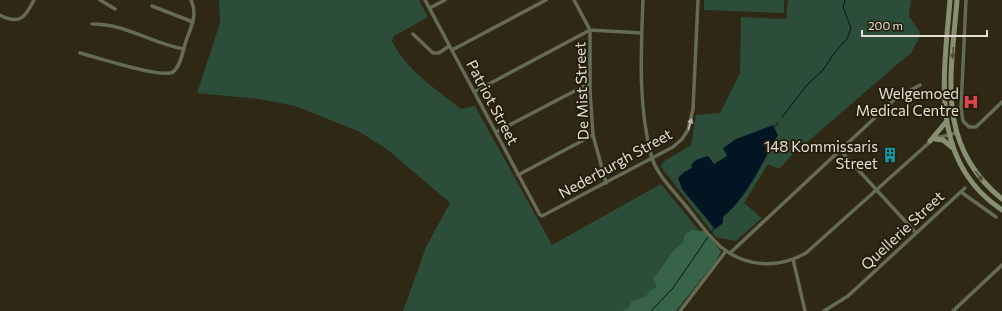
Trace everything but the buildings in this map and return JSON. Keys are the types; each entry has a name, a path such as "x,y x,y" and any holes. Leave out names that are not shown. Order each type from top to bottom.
{"main road":[{"path":"950,0 944,82 946,122 949,135 970,179 987,198 1002,210"},
{"path":"957,0 951,91 952,113 956,133 971,165 984,183 1002,199"},
{"path":"932,140 946,122"},
{"path":"932,140 943,140 954,148"}],"street":[{"path":"0,15 16,19 23,18 28,14 34,0"},
{"path":"100,0 115,9"},
{"name":"Patriot Street","path":"425,0 540,216"},
{"path":"430,8 446,0"},
{"path":"452,50 546,0"},
{"name":"De Mist Street","path":"574,0 590,30 590,83 593,135 606,183"},
{"path":"643,0 640,66 643,109 652,159 665,180 710,235 728,252 738,258 761,264 793,259 811,249 932,140 956,133"},
{"name":"Nederburgh Street","path":"540,216 549,213 652,159 678,143 688,130 693,109 698,0"},
{"path":"966,0 961,113 964,123 972,127 978,126 1002,102"},
{"path":"80,53 161,74 170,73 175,70 193,22 195,13 192,2"},
{"path":"152,6 193,22"},
{"path":"92,24 128,30 157,43 184,49"},
{"path":"474,92 590,30 642,33"},
{"path":"413,34 433,53 438,53 449,46"},
{"path":"496,132 590,83"},
{"path":"680,311 728,252 896,98 920,85"},
{"path":"518,175 593,135"},
{"path":"840,150 916,232"},
{"path":"961,192 965,188"},
{"name":"Quellerie Street","path":"824,311 848,296 961,192 996,217"},
{"path":"793,259 805,311"},
{"path":"953,311 1002,265"}],"green space":[{"path":"217,0 419,0 428,17 394,36 392,41 405,61 413,70 461,109 475,106 552,245 661,184 718,254 674,311 403,311 426,247 450,203 388,150 358,131 295,106 259,99 197,93 220,23 219,1"},
{"path":"704,0 784,0 784,13 704,10"},
{"path":"788,0 911,0 909,16 921,34 910,55 791,156 779,169 768,164 744,203 762,218 736,241 716,237 661,167 663,162 691,145 696,115 720,113 740,73 741,17 786,19"},
{"path":"692,230 704,231 721,251 716,261 676,311 622,311 628,308 632,301 646,297 649,291 657,287 653,278 674,250 683,243 685,234"}],"water":[{"path":"773,125 778,135 760,168 740,199 723,217 723,223 715,229 682,189 678,178 684,172 692,168 691,165 696,160 708,156 714,164 727,156 723,148 736,139"}],"waterway":[{"path":"782,117 807,85 823,70 835,52 847,39 851,28 843,7 845,0"},
{"path":"775,127 778,122"},
{"path":"710,234 714,228"},
{"path":"651,311 673,288 708,237"}],"place":[{"name":"Welgemoed Medical Centre","path":"971,102"},
{"name":"148 Kommissaris Street","path":"890,155"}]}
